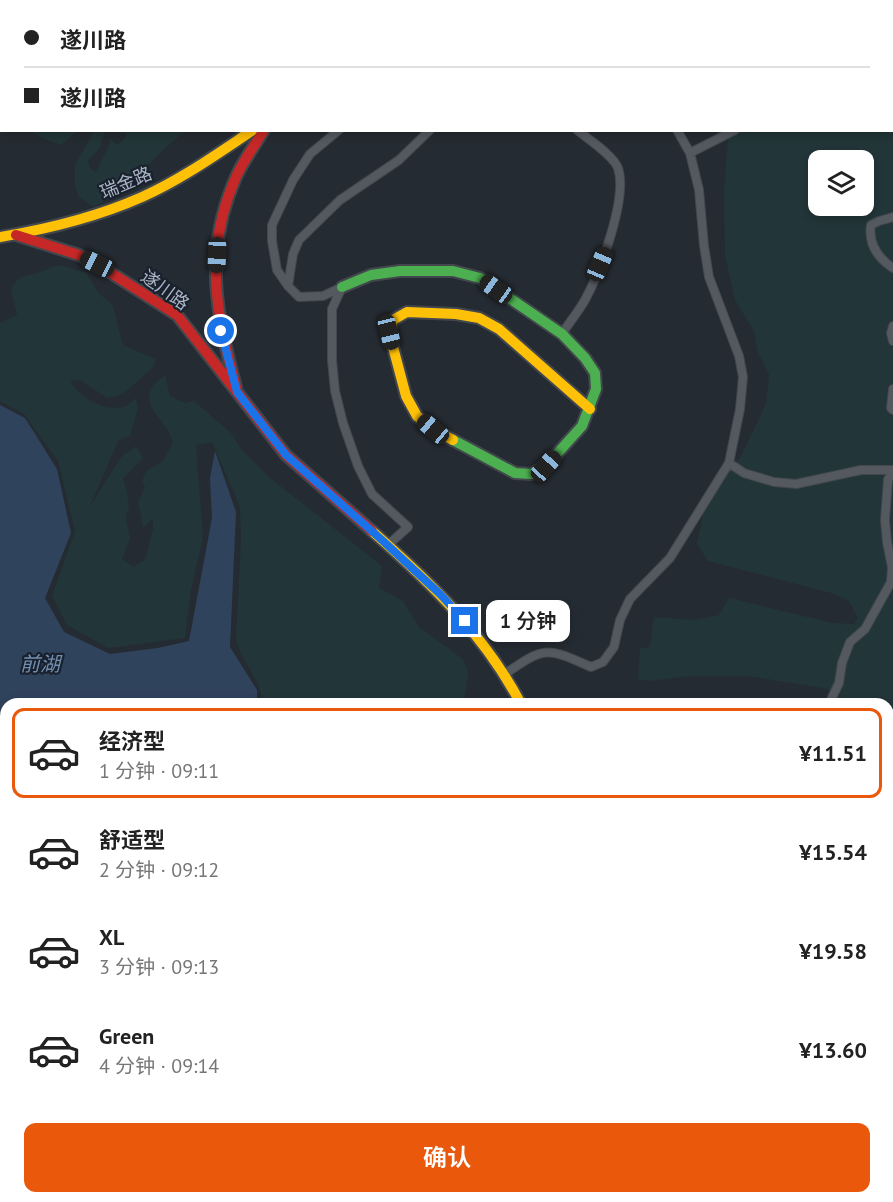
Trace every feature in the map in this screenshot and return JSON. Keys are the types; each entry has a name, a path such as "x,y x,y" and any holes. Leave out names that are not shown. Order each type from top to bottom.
{"street":[{"name":"瑞金路","path":"0,237 85,217 142,196 199,165 250,132"},
{"name":"遂川路","path":"237,392 221,331 216,294 217,236 236,177 263,132"},
{"path":"337,132 310,154 293,180 272,225 277,270 288,286 299,297 323,296 371,275 400,271 453,271 480,278 562,334 585,358 595,373 596,389 590,409 582,426 546,466 531,474 515,473 433,429 417,416 406,396 389,332 393,320 407,312 456,314 479,318 499,329 590,409"},
{"path":"288,286 293,254 299,240 340,200 399,160 428,132"},
{"path":"562,334 585,299 614,228 619,195 618,167 579,132"},
{"path":"505,674 541,652 558,652 591,667 603,662 614,647 620,620 630,598 670,558 729,463 740,409 743,376 739,356 709,277 699,190 690,153 678,132"},
{"path":"690,153 731,132"},
{"path":"893,217 879,220 871,225 869,235 874,249 884,262 893,268"},
{"name":"遂川路","path":"16,235 88,260 177,315 286,455 440,594 477,635 505,674 518,698"},
{"path":"342,287 332,309 332,360 335,391 357,466 372,494 408,527 388,545"},
{"path":"893,326 891,333 893,341"},
{"path":"893,388 891,408 893,410"},
{"path":"729,463 744,473 774,482 796,484 861,470 893,472"},
{"path":"832,698 839,683 842,663 850,642 865,629 891,582 892,567 886,542 885,520 888,479 893,472"}],"green space":[{"path":"33,132 76,132 61,145"},
{"path":"94,132 104,132 100,148 88,160 90,168 96,172 110,143 108,138 118,145 126,137 125,132 185,132 144,169 143,176 132,176 94,207 79,197 75,187 75,165"},
{"path":"729,132 893,132 893,698 831,698 828,689 748,676 689,676 650,681 638,679 640,648 650,647 654,617 694,620 719,615 729,598 833,623 854,624 858,618 849,601 831,593 708,561 697,544 708,489 740,458 766,404 769,375 757,350 754,331 735,300 725,256 724,190"},
{"path":"60,265 86,273 98,292 113,306 123,345 156,359 150,370 130,388 113,397 107,398 82,381 70,380 85,397 100,405 124,407 136,398 138,409 130,436 118,441 89,508 121,457 136,446 143,458 123,479 129,506 126,517 130,539 122,559 133,567 145,560 153,529 153,519 143,528 138,502 145,487 142,481 146,471 162,462 173,443 149,401 154,385 165,375 170,396 185,403 194,401 231,433 241,449 269,477 382,566 379,588 403,601 419,627 463,659 468,671 464,698 261,698 259,687 236,639 241,539 240,507 212,442 196,445 203,537 191,590 185,638 108,648 67,625 52,596 75,531 58,461 24,414 0,401 0,323 17,315 11,290 21,277"}],"water":[{"name":"前湖","path":"0,405 25,418 57,469 71,533 45,598 64,632 110,654 158,648 189,641 212,518 210,478 215,451 236,512 230,647 257,690 257,698 0,698"}],"traffic: fast":[{"path":"342,287 371,275 400,271 453,271 480,278 562,334 585,358 595,373 596,389 582,426 546,466 531,474 515,473 453,440"}],"traffic: slow":[{"path":"0,237 72,222 142,197 185,174 250,132"},
{"path":"453,440 433,429 417,416 406,396 389,332 393,320 407,312 456,314 479,318 499,329 590,409"},
{"path":"372,531 455,611 490,655 517,698"}],"traffic: jam":[{"path":"236,387 219,308 216,256 226,204 239,171 263,132"},
{"path":"16,235 79,255 177,315 286,455 372,531"}],"route":[{"path":"221,331 237,392 286,455 383,541 440,594 465,621"}]}
